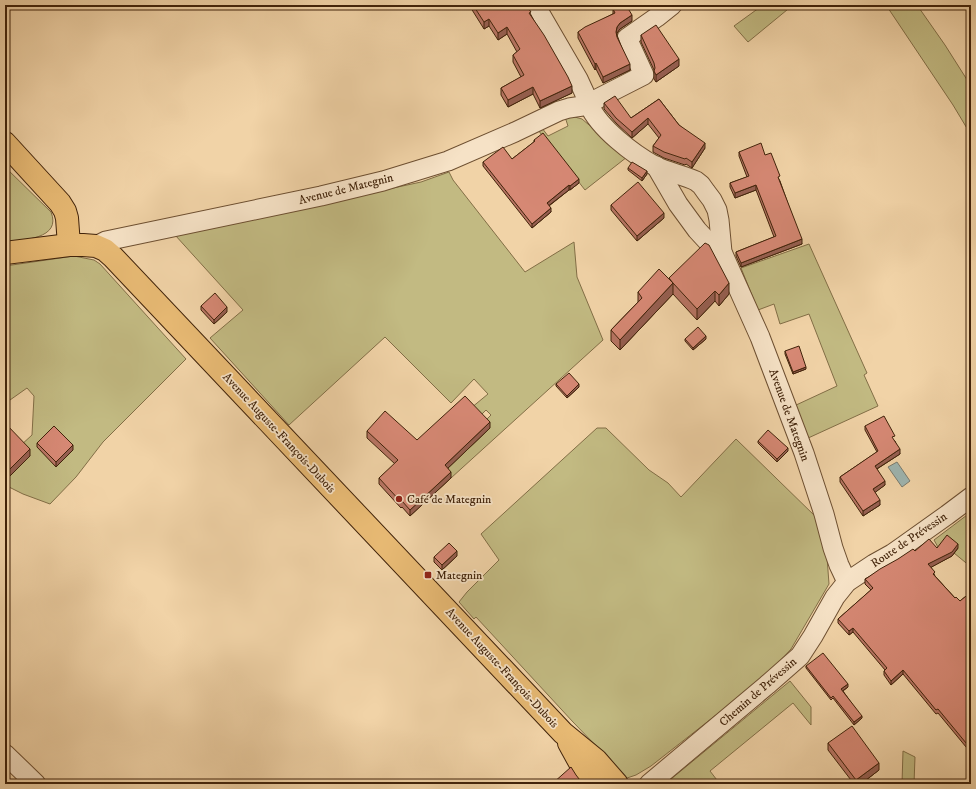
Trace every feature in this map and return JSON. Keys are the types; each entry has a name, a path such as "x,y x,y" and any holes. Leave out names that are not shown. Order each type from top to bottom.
{"main road":[{"path":"5,143 60,203 68,218 69,245 5,254"},
{"name":"Avenue Auguste-François-Dubois","path":"69,245 96,246 105,250 113,257 563,733 596,760 617,784"},
{"name":"Avenue Auguste-François-Dubois","path":"563,733 585,772 596,784"}],"street":[{"path":"535,5 578,78 589,105"},
{"name":"Avenue de Mategnin","path":"96,246 106,241 383,181 448,161 559,111 589,105 597,99 644,75 627,38 672,5"},
{"name":"Avenue de Mategnin","path":"589,105 591,111 597,119 618,140 656,166 696,181 701,185 712,200 720,220 722,252 760,338 804,453 837,560 846,582"},
{"name":"Avenue de Mategnin","path":"656,166 678,204 697,230 709,243 722,252"},
{"name":"Route de Prévessin","path":"846,582 897,550 971,497"},
{"name":"Chemin de Prévessin","path":"648,784 800,656 835,597 846,582"},
{"path":"5,754 36,784"}],"shaded area":[{"path":"763,5 793,5 748,42 734,26"},
{"path":"886,5 917,5 945,45 971,86 971,135 953,105"},
{"path":"571,116 582,119 627,157 585,190 538,130 542,128 548,136 568,126 565,117"},
{"path":"5,167 51,212 53,221 51,228 46,233 30,239 5,242"},
{"path":"449,172 453,180 525,272 574,242 577,277 603,340 451,478 445,471 491,415 486,410 479,417 471,408 488,394 474,379 451,403 385,337 289,425 210,338 243,310 175,235 421,182"},
{"path":"809,244 867,373 864,375 878,406 806,439 794,406 837,386 809,314 780,324 774,304 758,310 741,268"},
{"path":"74,256 94,260 100,264 186,359 103,442 76,477 50,504 23,494 5,485 5,474 9,477 20,446 32,435 34,396 27,388 10,400 5,395 5,266"},
{"path":"597,428 606,428 649,470 668,483 681,497 736,439 816,517 827,557 829,584 791,649 769,673 745,693 651,766 636,775 627,778 476,617 474,619 459,602 499,560 481,534"},
{"path":"971,512 971,567 954,553 958,548 939,549 934,540"},
{"path":"790,681 811,707 811,725 793,703 710,771 720,784 665,784"},
{"path":"903,751 915,757 914,784 902,784"}],"water":[{"path":"897,462 910,481 902,487 888,467"}],"building":[{"path":"473,5 526,5 531,12 529,13 544,35 572,86 540,101 533,87 508,100 501,88 524,75 513,55 520,49 507,27 498,33 489,19 484,22"},
{"path":"620,5 626,5 632,15 620,23 616,32 630,64 603,77 578,32 585,27 615,13 613,9"},
{"path":"656,25 679,59 656,75 654,71 654,63 641,35"},
{"path":"615,96 631,118 659,99 679,125 705,143 692,162 686,158 685,159 664,152 653,146 661,135 648,118 632,132 616,118 604,103"},
{"path":"543,133 579,179 547,203 551,208 532,224 483,162 503,147 512,159"},
{"path":"761,143 765,155 771,153 780,176 778,177 802,239 741,263 736,252 776,236 756,185 735,193 730,183 749,176 739,152"},
{"path":"632,162 647,171 642,178 628,168"},
{"path":"638,182 664,213 637,236 611,205"},
{"path":"705,243 709,245 729,283 719,295 715,291 697,309 669,278"},
{"path":"659,269 673,283 620,340 611,330 642,298 638,292"},
{"path":"215,293 227,307 214,320 201,306"},
{"path":"698,327 706,336 693,348 685,339"},
{"path":"799,346 806,367 793,372 785,351"},
{"path":"569,373 579,384 567,396 556,384"},
{"path":"465,396 490,422 445,465 451,472 410,510 379,478 398,460 367,431 385,411 417,440"},
{"path":"884,416 895,436 892,437 900,449 875,466 885,481 873,489 880,500 863,511 840,477 878,451 865,426"},
{"path":"5,423 30,449 9,470 5,466"},
{"path":"54,426 73,445 56,462 37,443"},
{"path":"768,430 788,448 777,459 758,441"},
{"path":"947,535 958,544 952,552 928,564 935,572 933,574 955,598 956,597 960,601 971,592 971,749 903,670 891,681 884,671 887,668 853,628 849,631 838,619 873,588 865,579 913,549 915,551 929,539 937,548"},
{"path":"449,543 457,551 442,565 434,557"},
{"path":"823,653 848,684 841,689 862,716 854,722 833,696 831,698 806,666"},
{"path":"852,726 879,763 856,780 828,743"},
{"path":"571,767 583,784 553,783"}],"place":[{"name":"Café de Mategnin","path":"399,499"},
{"name":"Mategnin","path":"428,575"}]}
